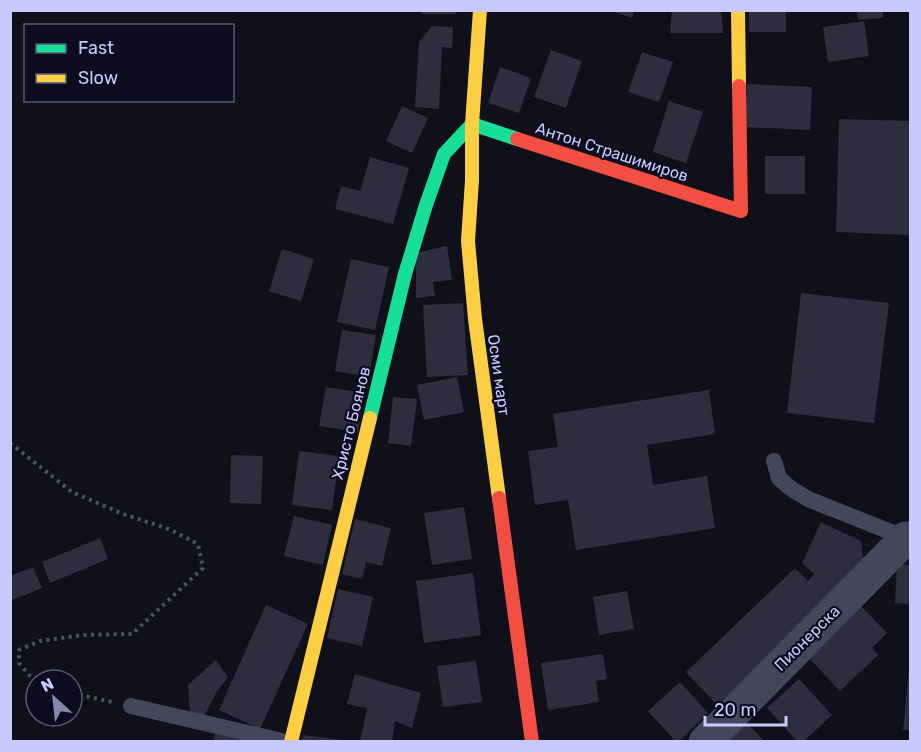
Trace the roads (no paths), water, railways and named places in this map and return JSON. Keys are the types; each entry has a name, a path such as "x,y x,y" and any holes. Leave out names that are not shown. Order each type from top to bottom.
{"street":[{"name":"Осми март","path":"480,10 472,124 472,180 468,242 475,319 532,741"},
{"name":"Антон Страшимиров","path":"472,124 741,211 738,10"},
{"name":"Христо Боянов","path":"291,741 405,274 444,154 472,124"},
{"name":"Пионерска","path":"705,741 908,538"}],"lane":[{"path":"774,461 779,478 808,500 908,538"},
{"path":"130,706 286,741"}]}
